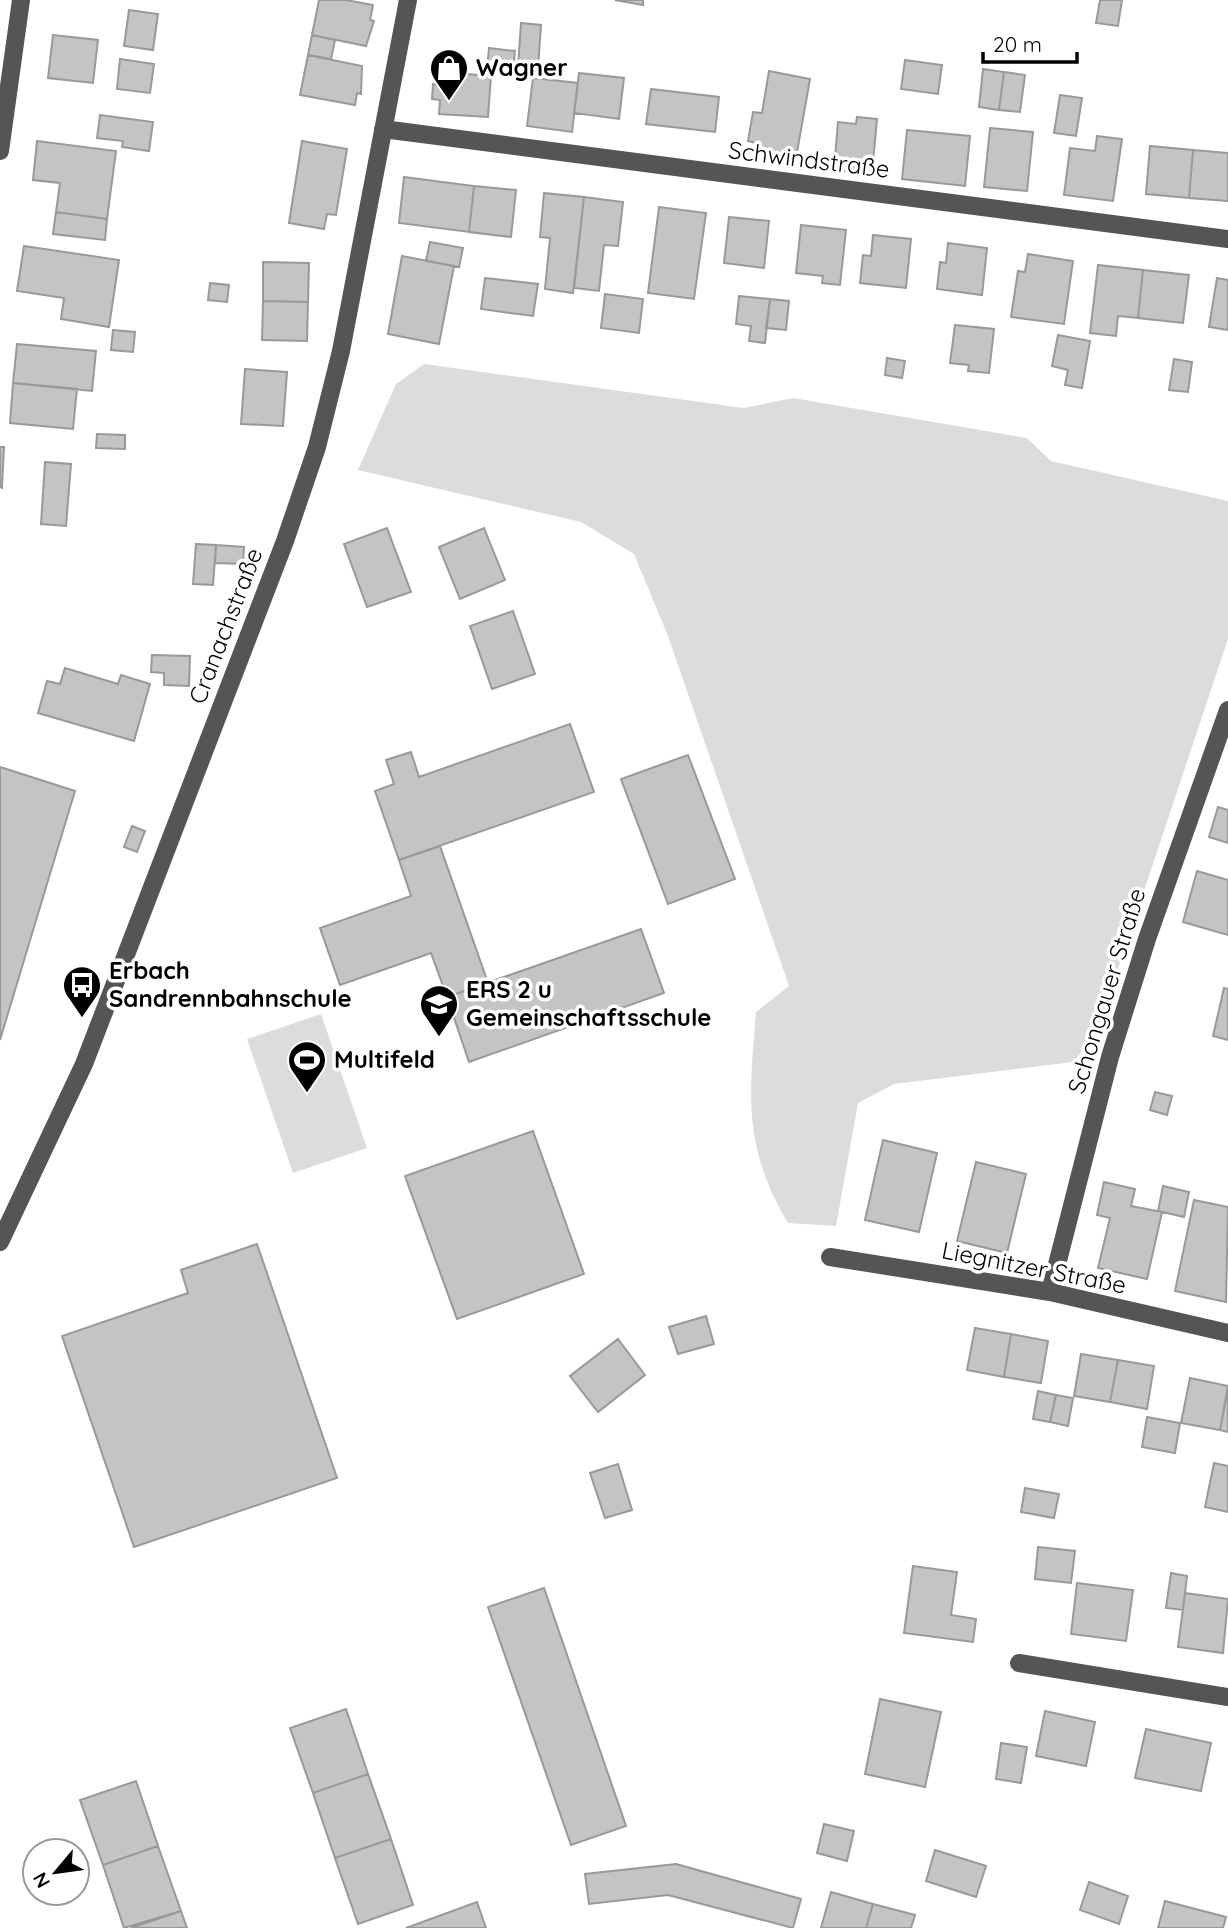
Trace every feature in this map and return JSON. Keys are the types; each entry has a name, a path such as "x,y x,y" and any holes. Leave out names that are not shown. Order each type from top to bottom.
{"street":[{"path":"0,151 21,0"},
{"name":"Cranachstraße","path":"0,1242 84,1064 285,541 317,447 341,351 408,0"},
{"name":"Schwindstraße","path":"383,129 1228,239"},
{"name":"Schongauer Straße","path":"1050,1292 1110,1057 1147,939 1228,710"},
{"name":"Liegnitzer Straße","path":"830,1257 1050,1292 1228,1333"},
{"path":"1018,1663 1228,1697"}],"shaded area":[{"path":"424,364 744,408 793,398 1027,438 1051,461 1228,501 1228,639 1096,1035 1073,1062 894,1084 858,1103 836,1226 788,1223 763,1170 752,1121 756,1012 789,986 668,636 634,554 581,522 358,470 396,384"},
{"name":"Multifeld","path":"321,1014 367,1148 293,1173 247,1039"}],"building":[{"path":"319,0 346,0 373,5 370,20 374,21 366,46 312,35"},
{"path":"615,0 643,0 643,5"},
{"path":"1100,0 1122,0 1118,26 1096,23"},
{"path":"129,10 158,14 153,50 124,46"},
{"path":"521,23 541,25 538,68 518,67"},
{"path":"53,35 98,40 93,83 48,78"},
{"path":"312,35 335,40 331,59 308,55"},
{"path":"489,48 515,51 513,71 487,69"},
{"path":"308,55 362,66 361,94 357,93 355,105 300,95"},
{"path":"120,59 154,64 150,93 117,89"},
{"path":"905,60 942,65 938,94 901,89"},
{"path":"983,69 1004,72 999,110 979,107"},
{"path":"769,71 810,79 796,158 755,151 756,143 748,141 753,112 762,113"},
{"path":"442,72 491,76 488,117 439,114 440,100 432,99 433,84 441,85"},
{"path":"1004,72 1025,75 1020,112 999,110"},
{"path":"579,73 624,78 619,119 574,113"},
{"path":"533,78 578,83 572,132 527,126"},
{"path":"651,89 719,97 715,132 646,124"},
{"path":"1060,95 1082,98 1076,136 1054,133"},
{"path":"100,115 153,122 149,151 122,147 123,141 97,138"},
{"path":"857,117 877,119 872,173 834,170 838,122 856,124"},
{"path":"990,128 1033,132 1027,191 984,187"},
{"path":"907,130 970,136 965,186 902,179"},
{"path":"1097,136 1122,139 1113,201 1064,195 1070,148 1095,151"},
{"path":"37,141 116,151 107,219 56,212 60,183 33,180"},
{"path":"302,141 347,149 336,215 327,214 324,229 289,223"},
{"path":"1150,146 1193,150 1189,198 1146,194"},
{"path":"1193,150 1228,153 1228,201 1189,198"},
{"path":"404,177 474,186 469,232 399,223"},
{"path":"474,186 516,190 511,237 469,232"},
{"path":"544,193 584,197 573,293 545,289 550,238 540,237"},
{"path":"584,197 623,202 618,246 604,245 599,291 574,288"},
{"path":"659,207 706,213 694,299 648,293"},
{"path":"56,212 107,219 105,240 53,234"},
{"path":"729,217 769,221 764,268 724,263"},
{"path":"801,225 846,230 840,285 822,283 823,276 796,273"},
{"path":"873,235 911,239 906,288 860,283 863,255 871,256"},
{"path":"430,242 463,248 459,267 426,261"},
{"path":"948,243 987,248 982,295 937,289 940,262 946,263"},
{"path":"24,246 119,260 109,327 61,319 64,298 17,291"},
{"path":"1028,254 1073,261 1064,324 1011,317 1018,271 1025,272"},
{"path":"402,256 454,266 439,344 388,334"},
{"path":"263,262 309,263 308,302 263,301"},
{"path":"1098,265 1143,270 1138,318 1118,316 1116,336 1090,333"},
{"path":"1143,270 1189,275 1183,323 1138,318"},
{"path":"485,278 538,284 533,316 481,309"},
{"path":"1217,278 1228,280 1228,330 1209,327"},
{"path":"210,283 229,285 227,302 208,300"},
{"path":"605,294 643,299 639,333 601,328"},
{"path":"739,296 770,299 765,343 749,341 751,326 736,324"},
{"path":"770,299 789,301 786,330 766,328"},
{"path":"263,301 308,302 307,341 262,340"},
{"path":"955,325 994,329 989,373 968,371 969,365 950,363"},
{"path":"113,330 135,332 133,352 111,350"},
{"path":"1058,335 1090,341 1082,388 1065,385 1068,370 1052,366"},
{"path":"17,344 96,351 92,391 13,383"},
{"path":"887,358 905,361 902,378 885,375"},
{"path":"1174,359 1192,362 1188,392 1169,390"},
{"path":"245,369 287,372 283,426 241,424"},
{"path":"13,383 77,389 73,429 10,423"},
{"path":"97,434 125,435 125,449 96,448"},
{"path":"0,447 4,447 2,488 0,487"},
{"path":"45,462 71,464 66,526 41,524"},
{"path":"387,528 411,592 367,607 344,544"},
{"path":"484,528 505,580 460,599 439,547"},
{"path":"196,544 216,545 213,585 193,584"},
{"path":"216,545 244,547 243,564 215,563"},
{"path":"513,611 535,674 492,689 470,626"},
{"path":"152,655 190,656 189,686 164,685 164,673 151,672"},
{"path":"65,668 118,684 121,675 150,684 134,741 38,713 47,681 60,684"},
{"path":"570,724 594,792 399,860 375,791 394,784 386,760 411,752 419,777"},
{"path":"688,755 735,879 668,904 621,779"},
{"path":"0,767 75,791 0,1040"},
{"path":"1218,807 1228,810 1228,843 1209,837"},
{"path":"132,826 145,831 137,852 124,847"},
{"path":"440,846 488,983 447,997 431,953 340,985 320,928 411,896 399,860"},
{"path":"1197,871 1228,880 1228,935 1183,922"},
{"path":"641,929 664,993 469,1062 447,997"},
{"path":"1224,988 1228,989 1228,1040 1213,1036"},
{"path":"1155,1092 1172,1096 1167,1115 1150,1110"},
{"path":"533,1131 584,1274 457,1319 405,1176"},
{"path":"883,1140 937,1153 919,1232 865,1220"},
{"path":"976,1162 1026,1174 1007,1253 957,1241"},
{"path":"1104,1182 1135,1189 1131,1206 1162,1212 1147,1279 1098,1268 1110,1218 1097,1215"},
{"path":"1163,1186 1189,1192 1184,1217 1158,1211"},
{"path":"1194,1200 1228,1207 1226,1302 1175,1291"},
{"path":"257,1244 337,1478 134,1547 62,1336 188,1293 181,1270"},
{"path":"706,1316 714,1344 678,1354 669,1327"},
{"path":"975,1328 1011,1334 1004,1377 967,1370"},
{"path":"1011,1334 1048,1341 1041,1383 1004,1377"},
{"path":"618,1339 645,1375 598,1412 570,1376"},
{"path":"1081,1354 1118,1360 1110,1402 1074,1396"},
{"path":"1118,1360 1154,1366 1147,1409 1110,1402"},
{"path":"1190,1378 1228,1386 1220,1430 1181,1423"},
{"path":"1228,1389 1228,1432 1220,1430"},
{"path":"1038,1391 1056,1395 1050,1422 1033,1419"},
{"path":"1056,1395 1073,1398 1068,1426 1050,1422"},
{"path":"1147,1417 1180,1423 1175,1453 1142,1447"},
{"path":"1214,1463 1228,1466 1228,1512 1205,1507"},
{"path":"618,1464 632,1510 605,1518 590,1473"},
{"path":"1025,1488 1059,1494 1054,1518 1021,1512"},
{"path":"1038,1547 1075,1551 1071,1583 1035,1579"},
{"path":"913,1566 957,1572 951,1615 976,1619 973,1642 904,1633"},
{"path":"1171,1573 1187,1576 1183,1610 1166,1608"},
{"path":"1077,1583 1133,1590 1126,1641 1071,1634"},
{"path":"544,1588 626,1826 571,1845 488,1607"},
{"path":"1185,1593 1228,1599 1223,1653 1178,1647"},
{"path":"880,1699 941,1712 925,1787 865,1774"},
{"path":"346,1709 368,1774 313,1793 290,1728"},
{"path":"1045,1711 1095,1722 1086,1766 1036,1756"},
{"path":"1146,1729 1211,1743 1201,1791 1135,1778"},
{"path":"1001,1743 1027,1747 1021,1783 996,1779"},
{"path":"368,1774 391,1839 335,1858 313,1793"},
{"path":"136,1781 158,1846 103,1865 80,1800"},
{"path":"824,1824 854,1831 847,1861 817,1853"},
{"path":"391,1839 413,1905 358,1924 335,1858"},
{"path":"158,1846 181,1911 124,1928 103,1865"},
{"path":"935,1850 986,1866 976,1897 926,1881"},
{"path":"676,1864 801,1899 793,1928 668,1895 589,1904 585,1874"},
{"path":"1089,1882 1128,1896 1119,1924 1080,1910"},
{"path":"831,1892 873,1904 866,1928 821,1928"},
{"path":"1165,1901 1226,1917 1223,1928 1158,1928"},
{"path":"477,1902 486,1928 406,1928"},
{"path":"873,1904 915,1915 911,1928 866,1928"},
{"path":"181,1911 187,1928 131,1928"}],"place":[{"name":"Wagner","path":"449,102"},
{"name":"Erbach Sandrennbahnschule","path":"82,1019"},
{"name":"ERS 2 u Gemeinschaftsschule","path":"439,1038"},
{"name":"Multifeld","path":"307,1094"}]}
